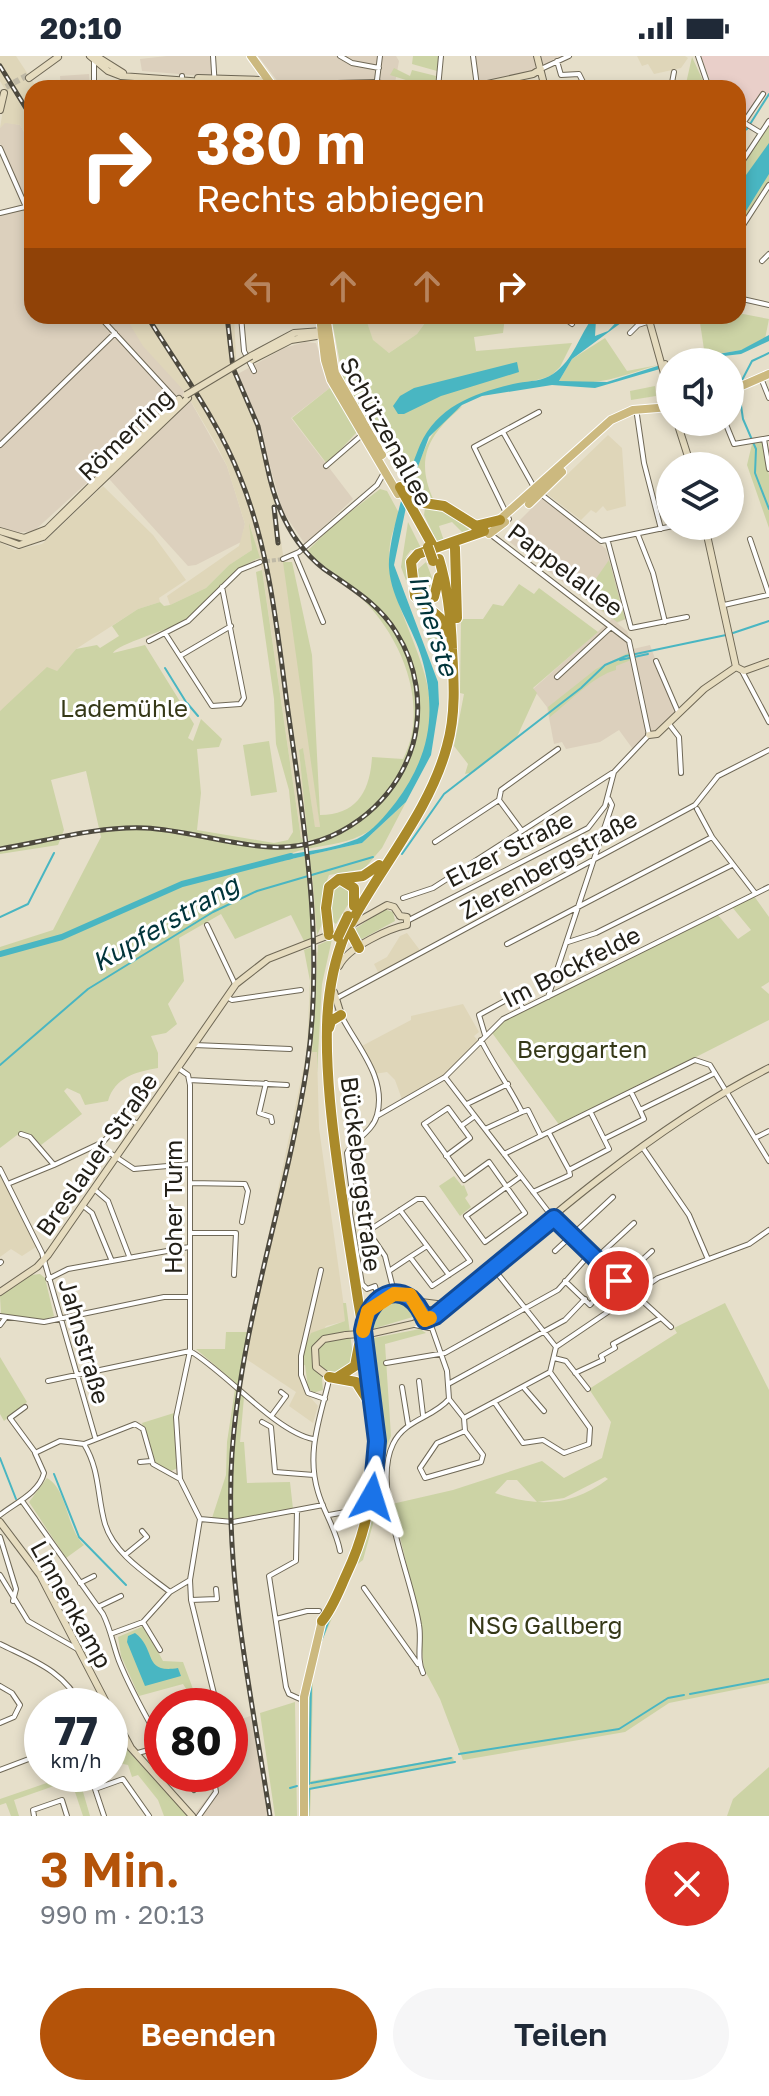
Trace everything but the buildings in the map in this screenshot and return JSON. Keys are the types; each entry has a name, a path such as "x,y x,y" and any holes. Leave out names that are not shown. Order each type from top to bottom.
{"highway":[{"name":"Schützenallee","path":"400,491 414,510 436,560"},
{"path":"400,491 414,510 444,506 482,530"},
{"path":"446,632 440,618 415,596 411,562 418,554 506,518"},
{"path":"439,577 436,596 420,598 413,580 415,564 455,548 482,530"},
{"path":"453,670 458,646 455,548"},
{"name":"Bückebergstraße","path":"320,1616 355,1535 366,1497 371,1444 367,1399 332,1174 322,1073 323,999 346,925 422,793 442,745 448,710 446,632 436,560"},
{"name":"Bückebergstraße","path":"320,1616 359,1546 375,1481 376,1416 368,1331 355,1278 332,1117 327,1034 330,982 346,925 422,805 443,762 453,710 453,670 449,598 436,560"},
{"path":"327,920 327,892 339,879 363,876 379,865"},
{"path":"339,879 354,888 346,925 359,948"},
{"path":"327,920 346,925"},
{"path":"327,920 337,928 346,925"},
{"path":"327,1034 331,1021 341,1015"},
{"path":"355,1278 362,1291 369,1296 394,1292"},
{"path":"368,1331 368,1311 394,1292"},
{"path":"333,1378 355,1366 359,1345"},
{"path":"333,1378 356,1382 367,1399"}],"main road":[{"path":"251,56 271,80"},
{"path":"258,56 272,80"},
{"name":"Schützenallee","path":"323,324 331,380 400,491"},
{"name":"Schützenallee","path":"325,333 337,378 400,491"},
{"path":"744,383 766,374"},
{"path":"538,492 611,420 635,410 656,409"},
{"path":"482,530 506,518 538,492 610,426 656,411"},
{"path":"304,1816 304,1697 320,1616"}],"street":[{"path":"28,76 58,56"},
{"path":"213,56 215,80"},
{"path":"340,56 352,63 379,68"},
{"path":"377,80 380,56"},
{"path":"439,80 441,56"},
{"path":"473,56 476,80"},
{"path":"537,56 543,80"},
{"path":"505,80 533,74 569,56"},
{"path":"698,56 706,80"},
{"path":"96,60 108,71 121,76 169,80"},
{"path":"94,80 96,60"},
{"path":"96,60 121,73 174,80"},
{"path":"557,61 561,75 579,74 582,80"},
{"path":"94,75 108,71"},
{"path":"672,80 674,72"},
{"path":"0,110 3,91"},
{"path":"761,133 747,124 763,94"},
{"path":"746,155 769,121"},
{"path":"0,148 24,202"},
{"path":"746,221 769,185"},
{"path":"0,213 24,207"},
{"path":"762,261 769,254"},
{"path":"746,300 769,305"},
{"path":"107,324 178,403"},
{"path":"242,324 244,351 254,371"},
{"path":"307,330 313,324"},
{"path":"630,333 641,324"},
{"path":"650,324 658,348"},
{"name":"Römerring","path":"0,531 24,538 47,529 178,403 287,335 307,330 325,333"},
{"path":"0,445 115,333"},
{"name":"Römerring","path":"251,358 289,340 325,333"},
{"path":"766,374 769,398"},
{"name":"Römerring","path":"0,538 19,545 43,537 178,403"},
{"path":"506,518 474,447 539,412"},
{"path":"637,415 644,463 656,510"},
{"path":"503,432 538,492 601,541 656,530"},
{"path":"326,466 363,434"},
{"path":"731,436 734,444 766,438 769,469"},
{"path":"283,559 295,555 377,485 385,471"},
{"path":"377,485 400,491"},
{"name":"Pappelallee","path":"482,530 625,637 634,652 649,735"},
{"path":"638,535 653,573 665,622"},
{"path":"724,605 769,595 750,539"},
{"path":"708,540 739,669 769,722"},
{"path":"608,542 631,628 687,617"},
{"path":"295,555 323,622"},
{"path":"149,641 188,621 243,568 260,562"},
{"path":"165,633 214,707 239,705 244,698 222,587"},
{"path":"180,656 231,626"},
{"path":"557,677 611,627"},
{"path":"656,661 672,704 679,714"},
{"path":"403,898 433,888 613,773 649,735 657,734 669,724 704,689 739,669 769,662"},
{"path":"669,724 679,737 681,773"},
{"path":"435,842 499,800 501,790 558,749"},
{"name":"Zierenbergstraße","path":"334,998 695,805 718,776 769,750"},
{"name":"Elzer Straße","path":"334,998 341,961 359,948 586,829 599,816 609,798 613,773"},
{"path":"548,997 612,805 609,798"},
{"path":"499,800 522,831"},
{"path":"697,809 712,837 755,893"},
{"path":"507,944 712,837"},
{"path":"567,942 596,933 732,865"},
{"name":"Im Bockfelde","path":"377,1116 445,1077 503,1019 769,887"},
{"name":"Breslauer Straße","path":"0,1292 43,1261 236,984 268,959 385,905 394,907 400,916"},
{"path":"399,925 400,916 409,920"},
{"path":"207,925 236,984"},
{"path":"227,997 232,1000 301,990"},
{"path":"522,1112 508,1083 497,1072 483,1038 479,1015 512,997 518,999 523,1009"},
{"path":"334,998 374,1074 377,1116 359,1142 348,1148 350,1213 362,1285 367,1289 375,1286 376,1290"},
{"path":"193,1046 290,1049"},
{"path":"504,1154 695,1060 710,1065 769,1161"},
{"path":"180,1066 189,1080 287,1085"},
{"path":"340,1551 315,1475 313,1439 333,1378 316,1367 315,1348 329,1337 413,1324 457,1298 643,1148 726,1092 769,1068"},
{"path":"640,1110 715,1073"},
{"path":"445,1077 532,1193 570,1236 671,1327"},
{"name":"Hoher Turm","path":"180,1479 176,1417 190,1351 189,1080"},
{"path":"266,1083 259,1113 271,1117 272,1122"},
{"path":"467,1104 508,1083"},
{"path":"604,1139 644,1119 631,1093"},
{"path":"446,1156 470,1138 448,1108 424,1124 446,1156 464,1180 489,1162 507,1187 525,1213 485,1242 466,1216 507,1187 520,1177"},
{"path":"485,1129 528,1110 541,1136"},
{"path":"569,1170 609,1149 591,1113"},
{"path":"461,1126 475,1116"},
{"path":"10,1183 98,1145 126,1117 139,1125"},
{"path":"755,1138 769,1131"},
{"path":"532,1193 570,1175 549,1133"},
{"path":"21,1134 30,1137 54,1165"},
{"path":"98,1145 134,1169 190,1164"},
{"path":"643,1148 689,1215 707,1257"},
{"name":"Jahnstraße","path":"0,1169 10,1183 43,1261 95,1437"},
{"path":"190,1183 245,1184 248,1191 242,1222"},
{"path":"94,1189 108,1201 129,1256"},
{"path":"394,1292 385,1256 368,1231 421,1197 470,1261 432,1286 410,1257"},
{"path":"555,1251 613,1197"},
{"path":"82,1205 92,1213 111,1260"},
{"path":"400,1210 449,1275"},
{"path":"595,1259 634,1223"},
{"path":"464,1418 550,1372 556,1347 658,1278 707,1257 749,1244 769,1230"},
{"path":"190,1233 236,1233 234,1275"},
{"path":"389,1271 427,1246"},
{"path":"48,1279 68,1269 190,1247"},
{"path":"565,1281 590,1305 652,1251"},
{"path":"386,1363 442,1354 558,1290 590,1254"},
{"path":"493,1268 556,1347"},
{"path":"321,1270 300,1365 308,1393 325,1399"},
{"path":"394,1292 411,1292 421,1302 434,1334"},
{"path":"394,1292 412,1297 426,1317 442,1354 449,1383 449,1399 464,1418 465,1431 483,1455 481,1462 425,1478 420,1468 430,1451 437,1443 465,1431"},
{"path":"0,1325 3,1316 33,1322 164,1297 190,1297"},
{"path":"390,1329 426,1317 457,1298"},
{"path":"449,1383 571,1315 585,1299"},
{"path":"421,1302 445,1305"},
{"path":"575,1373 603,1360 601,1356 615,1348 613,1344 661,1318"},
{"path":"413,1324 429,1328"},
{"path":"48,1381 190,1351 272,1415 303,1437 313,1439"},
{"path":"554,1358 566,1361 588,1389"},
{"path":"495,1403 523,1443 543,1440 564,1453 589,1444 590,1428 550,1372"},
{"path":"419,1381 423,1415"},
{"path":"402,1387 408,1425"},
{"path":"525,1388 544,1411"},
{"path":"272,1415 286,1396 281,1392"},
{"path":"419,1665 419,1622 392,1514 388,1459 394,1441 408,1425 449,1399"},
{"path":"0,1515 22,1501 44,1477 35,1453 10,1418 25,1407"},
{"path":"262,1422 271,1427 275,1472 315,1475"},
{"path":"35,1453 60,1441 84,1444 95,1437 138,1424 146,1436 151,1461"},
{"path":"84,1444 96,1468 105,1523 125,1555 170,1592"},
{"path":"140,1462 151,1461 180,1479 200,1519 190,1580 191,1600 213,1688"},
{"path":"22,1501 113,1633 127,1679 144,1712"},
{"path":"200,1519 233,1522 323,1505"},
{"path":"297,1510 296,1561 269,1576 286,1687 289,1694 300,1699"},
{"path":"329,1515 356,1510"},
{"name":"Linnenkamp","path":"0,1522 35,1566 99,1688"},
{"path":"125,1555 147,1537 142,1531"},
{"path":"0,1537 16,1589 13,1601"},
{"path":"0,1575 13,1601 33,1624 79,1650"},
{"path":"80,1583 94,1576"},
{"path":"113,1633 143,1622 170,1592 190,1580"},
{"path":"364,1588 423,1673"},
{"path":"191,1600 217,1599 216,1589"},
{"path":"97,1608 121,1596"},
{"path":"276,1619 320,1616"},
{"path":"143,1622 160,1650"},
{"path":"1,1646 41,1663 67,1688"},
{"path":"0,1686 12,1693 20,1705 14,1717 0,1723"},
{"name":"Linnenkamp","path":"128,1741 192,1816"},
{"path":"136,1754 144,1752"},
{"path":"0,1769 24,1760"},
{"path":"104,1816 95,1789 123,1779 149,1816"},
{"path":"199,1816 216,1792"},
{"path":"34,1816 33,1810 62,1800 67,1816"}],"shaded area":[{"path":"0,56 16,56 32,80 24,80 24,132 20,125 5,123 0,128 6,91 0,81"},
{"path":"210,56 216,77 142,71 140,59"},
{"path":"258,56 396,56 399,61 396,80 277,80"},
{"path":"473,56 565,56 533,74 503,80 477,80"},
{"path":"637,56 688,58 681,68 654,74 648,64 642,66"},
{"path":"701,56 769,56 769,92 754,107 747,122 746,80 710,80"},
{"path":"89,74 89,80 60,80 60,76"},
{"path":"5,122 20,125 24,132 24,203 0,143 0,128"},
{"path":"24,206 24,324 131,324 186,393 227,466 245,524 241,542 188,566 101,470 34,531 16,533 0,527 0,214"},
{"path":"130,324 234,324 237,378 257,421 272,479 303,692 320,827 315,828 303,749 299,751 309,841 303,842 301,838 262,569 250,525 252,550 229,565 206,588 170,605 167,596 239,546 245,524 227,466 216,444 186,393 143,346"},
{"path":"368,324 424,324 417,334 389,353 373,341"},
{"path":"305,342 316,343 331,387 291,418 353,499 305,544 283,512 257,421 236,375 284,348"},
{"path":"608,435 622,448 626,506 607,511 603,506 596,513 591,510 581,520 547,494"},
{"path":"103,486 153,535 186,580 159,598 160,602 138,609 76,649 57,671 0,711 0,542 15,550 42,544"},
{"path":"543,497 606,549 626,619 617,623 627,631 633,649 650,645 672,704 679,714 657,734 649,735 635,752 619,730 600,742 566,749 562,742 554,744 547,707 533,689 612,619 503,537"},
{"path":"312,873 317,928 312,930 307,874"},
{"path":"407,933 422,953 380,976 374,964 387,957 400,936"},
{"path":"318,952 312,1051 317,1052 319,1128 346,1321 326,1326 302,1366 310,1397 318,1406 313,1423 289,1406 296,1392 243,1357 307,1051 312,954"},
{"path":"463,1004 479,1032 474,1036 479,1042 445,1077 403,1102 395,1080 387,1072 374,1074 360,1047 411,1020 411,1016"},
{"path":"0,1169 39,1245 22,1256 11,1249 0,1257"},
{"path":"253,1715 268,1816 193,1816 211,1792 248,1792 248,1717"}],"green space":[{"path":"413,56 439,56 437,71 412,64"},
{"path":"692,57 703,80 687,80"},
{"path":"394,68 410,76 412,70 436,76 436,80 406,80 390,75"},
{"path":"769,123 769,183 746,219 746,158"},
{"path":"746,315 769,319 765,339 744,349 704,348 700,324 746,324"},
{"path":"333,324 368,324 373,340 389,353 417,334 424,324 504,324 503,333 474,337 476,351 572,343 560,367 552,375 486,393 453,407 441,417 423,443 407,485 344,383"},
{"path":"605,338 627,371 656,366 597,382 559,381 572,359"},
{"path":"655,386 656,396 631,400 630,391"},
{"path":"331,387 357,432 327,464 292,418"},
{"path":"463,406 441,427 428,448 425,472 434,501 414,496 410,488 429,441 443,421"},
{"path":"762,442 769,475 769,528 747,465 752,444"},
{"name":"Lademühle","path":"380,489 387,491 400,515 390,550 393,584 429,694 430,734 415,777 379,823 353,839 299,851 278,862 362,843 406,802 382,848 364,869 329,875 317,935 312,873 307,875 312,938 304,941 291,915 235,939 221,914 179,938 184,981 168,1004 177,1024 166,1033 151,1036 158,1053 158,1068 121,1081 108,1101 85,1105 80,1094 67,1088 64,1091 82,1114 41,1145 32,1135 21,1132 0,1148 0,947 53,930 101,837 86,771 51,780 64,830 58,845 0,854 0,711 47,667 57,671 76,649 97,645 100,648 119,636 112,626 138,609 160,602 164,606 170,605 206,588 229,565 252,550 249,523 260,558 238,570 184,621 124,645 113,653 145,645 194,724 188,738 193,741 201,719 222,739 219,747 197,749 201,793 197,830 274,843 288,840 293,832 289,790 276,744 274,699 256,572 262,570 301,838 308,841 299,750 303,748 315,827 320,827 283,562 292,562 312,655 320,815 333,814 352,806 359,799 368,780 372,757 403,759 411,738 414,716 412,693 407,671 387,629 358,595 306,552 336,523"},
{"path":"425,508 447,512 472,532 450,538 462,532 452,522 439,526 444,541 439,546 424,515"},
{"path":"408,522 422,550 411,550 405,558 415,552 409,582 440,630 441,652 437,663 401,567"},
{"path":"609,560 625,619 617,622 574,588 583,576 593,583"},
{"path":"426,562 434,583 430,594 426,595 419,591 416,571"},
{"path":"519,584 534,594 539,588 598,632 533,688 537,693 516,739 474,772 465,774 468,764 454,746 464,694 460,693 461,619 483,619 493,604 503,606"},
{"path":"630,652 631,660 591,683 550,717 548,707 596,669"},
{"path":"269,741 277,792 251,796 243,745"},
{"path":"339,884 349,888 349,903 336,924 328,918 330,894"},
{"name":"Berggarten","path":"754,896 769,917 769,982 761,987 769,994 769,1020 560,1126 490,1030 499,1022 717,914 738,939 751,930 732,907"},
{"path":"384,909 393,912 395,921 360,940 355,929"},
{"path":"332,939 322,984 317,1073 317,1052 312,1052 318,945"},
{"path":"312,947 307,1051 310,981 304,950"},
{"path":"454,1176 464,1185 468,1195 465,1198 471,1207 460,1216 439,1186"},
{"path":"40,1274 45,1278 54,1316 43,1320 1,1314 0,1296 31,1275"},
{"path":"401,1296 412,1302 416,1316 369,1330 370,1312"},
{"path":"343,1303 346,1303 353,1356 348,1368 334,1373 321,1368 323,1390 313,1393 308,1388 305,1365 302,1366 304,1349 311,1333 345,1321"},
{"name":"NSG Gallberg","path":"725,1303 769,1390 769,1683 669,1703 625,1732 463,1760 440,1699 424,1669 418,1612 392,1504 453,1490 542,1461 564,1478 602,1458 611,1422 589,1389 677,1333 674,1328","holes":["605,1477 608,1479 580,1495 553,1502 537,1502 564,1498","507,1480 517,1480 537,1502 510,1498 495,1493"]},
{"path":"420,1329 426,1333 385,1344 391,1436 383,1463 382,1484 389,1509 376,1513 363,1560 355,1566 322,1641 313,1676 311,1781 453,1757 454,1763 311,1788 310,1816 305,1816 305,1709 313,1656 374,1498 368,1339"},
{"path":"226,1332 248,1332 238,1385 196,1349 225,1349"},
{"path":"0,1357 27,1402 4,1421 0,1414"},
{"path":"235,1389 244,1397 240,1442 244,1442 247,1483 290,1482 293,1509 236,1519 212,1518 226,1475 227,1442"},
{"path":"174,1413 178,1468 171,1471 153,1462 142,1423"},
{"path":"47,1478 59,1491 78,1538 84,1545 66,1558 29,1502"},
{"path":"144,1626 163,1661 183,1662 193,1688 186,1688 183,1684 168,1688 144,1688 144,1695 139,1696 121,1656 118,1637"},
{"path":"295,1702 297,1816 275,1816 260,1713"},
{"path":"128,1750 144,1768 144,1782 138,1775 132,1777"},
{"path":"769,1767 769,1816 727,1816 733,1799"},
{"path":"24,1791 37,1792 14,1800 19,1816 11,1816 6,1803 0,1805 0,1799"},
{"path":"75,1792 83,1792 90,1816 83,1816"},
{"path":"152,1792 166,1792 188,1816 164,1816"}],"water":[{"path":"769,143 769,174 746,211 746,175"},
{"path":"589,324 596,324 595,336 620,324 572,359 559,381 607,382 656,366 656,370 595,388 552,385 482,396 462,405 429,437 410,488 394,565 438,682 439,704 431,755 406,802 362,843 287,860 286,855 340,845 368,832 396,802 417,768 423,751 429,716 427,679 418,648 394,592 389,568 391,541 420,445 437,420 460,402 553,374 571,355"},
{"path":"769,335 769,341 744,353 744,348"},
{"path":"517,362 519,372 441,396 404,414 398,414 393,406 400,396 414,388"},
{"path":"135,1633 142,1639 154,1664 167,1669 178,1668 181,1676 145,1686 127,1642 128,1636"}],"waterway":[{"path":"746,130 769,94"},
{"path":"744,376 752,361 769,353"},
{"path":"744,421 756,449 755,473 769,509"},
{"name":"Kupferstrang","path":"733,633 769,621"},
{"name":"Kupferstrang","path":"402,854 444,794 581,688 605,665 626,656 726,635"},
{"name":"Kupferstrang","path":"620,660 648,654"},
{"path":"165,668 186,702"},
{"path":"187,703 198,716"},
{"path":"0,917 28,904 54,853"},
{"name":"Innerste","path":"0,954 62,937 182,884 291,856"},
{"name":"Kupferstrang","path":"0,1065 88,989 213,912 257,891 373,857"},
{"path":"378,1402 379,1467"},
{"path":"0,1458 16,1499"},
{"path":"54,1474 79,1537 126,1585"},
{"path":"375,1504 378,1474"},
{"path":"320,1644 329,1620"},
{"path":"690,1694 769,1679"},
{"path":"309,1784 311,1685"},
{"path":"459,1754 619,1729 668,1698 684,1695"},
{"path":"311,1783 451,1758"},
{"path":"309,1789 455,1762"},
{"path":"290,1788 297,1786"},
{"path":"308,1816 309,1789"}],"tunnel":[{"path":"6,87 28,75"},
{"path":"260,562 283,559"}],"railway":[{"path":"0,66 24,105"},
{"path":"152,324 221,435 240,477 258,532 275,617 310,885 314,976 307,1066 254,1308 232,1454 232,1545 236,1590 270,1816"},
{"path":"228,324 233,368 258,426 270,479"},
{"path":"0,849 127,828 161,829 255,846 295,846 318,841 360,820 392,786 413,744 418,715 416,686 409,658 396,632 381,613 303,549 281,512 268,470"},
{"path":"274,507 278,543"}],"slow traffic":[{"path":"363,1331 368,1311 375,1303 394,1294 410,1295 425,1320 430,1318"}],"route":[{"path":"372,1497 376,1465 376,1416 363,1330 366,1312 375,1303 401,1293 410,1295 416,1301 425,1320 435,1316 554,1218 619,1281"}]}
